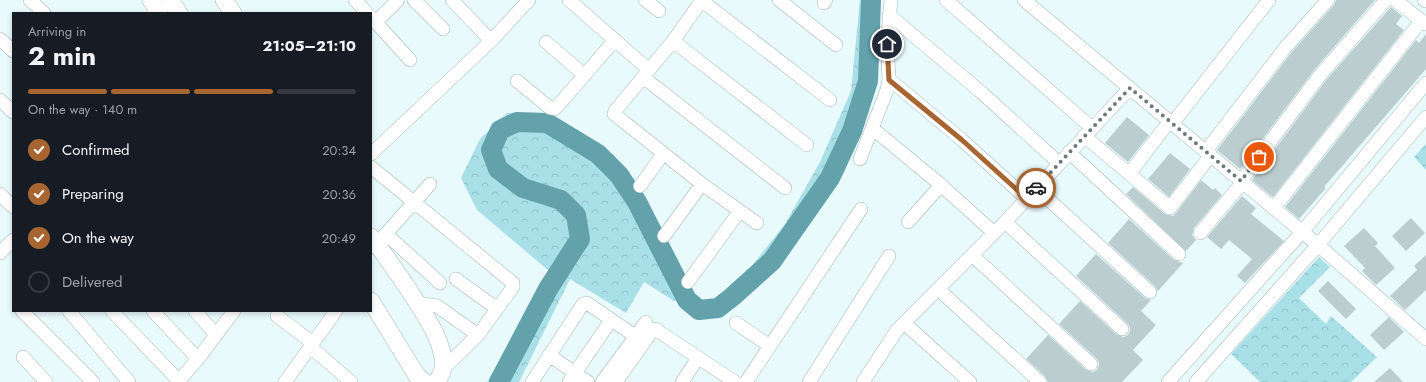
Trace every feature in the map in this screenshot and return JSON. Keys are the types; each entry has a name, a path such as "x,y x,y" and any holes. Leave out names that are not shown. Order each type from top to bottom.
{"main road":[{"path":"151,0 158,12"},
{"path":"170,0 178,12"},
{"path":"212,0 220,12"},
{"path":"224,0 232,12"},
{"path":"378,238 431,325 441,351 440,376"},
{"path":"372,303 417,376 425,382"}],"street":[{"path":"30,0 43,12"},
{"path":"355,0 366,12"},
{"path":"372,17 398,0"},
{"path":"414,0 443,29"},
{"path":"452,0 491,41"},
{"path":"569,0 615,40 646,73 785,188"},
{"path":"645,0 659,12"},
{"path":"757,223 739,212 663,154 614,114 615,111 673,41 702,0 830,100"},
{"path":"779,0 836,45"},
{"path":"860,159 886,93 889,80 887,44 891,0"},
{"path":"946,0 1088,132 1129,174 1170,208 1208,153 1286,48 1328,0"},
{"path":"1024,0 1318,245 1426,339"},
{"path":"1129,174 1269,0"},
{"path":"1200,233 1242,182 1321,74 1386,0"},
{"path":"1274,208 1424,23 1395,0"},
{"path":"372,153 491,41 527,1"},
{"path":"889,14 980,92 1059,163"},
{"path":"372,19 410,60"},
{"path":"0,38 12,50"},
{"path":"517,81 550,108 555,109 615,40"},
{"path":"673,41 807,145"},
{"path":"546,42 584,76"},
{"path":"889,80 962,140 1026,198"},
{"path":"1168,382 1302,232 1426,83"},
{"path":"863,382 890,338 1005,222 1130,88"},
{"path":"0,100 12,111"},
{"path":"1196,382 1318,245 1426,117"},
{"path":"872,128 941,185 994,233"},
{"path":"1069,152 1179,254"},
{"path":"640,186 663,154"},
{"path":"372,168 513,283 513,287 496,308 478,335 440,376"},
{"path":"430,184 378,238 440,283"},
{"path":"664,236 702,184"},
{"path":"908,222 941,185"},
{"path":"1036,188 1150,292"},
{"path":"0,194 12,206"},
{"path":"746,382 861,209"},
{"path":"688,282 739,212"},
{"path":"1005,222 1122,329"},
{"path":"0,253 12,242"},
{"path":"972,255 1091,364"},
{"path":"809,382 889,256"},
{"path":"456,279 496,308"},
{"path":"938,289 1040,382"},
{"path":"417,303 436,306 478,335"},
{"path":"532,382 583,304 587,304 634,336"},
{"path":"23,312 93,382"},
{"path":"70,312 129,382"},
{"path":"113,312 179,382 233,312"},
{"path":"154,312 198,359"},
{"path":"197,312 216,335"},
{"path":"283,382 335,312"},
{"path":"277,316 312,345 351,382"},
{"path":"572,377 611,320"},
{"path":"602,382 634,336 646,322"},
{"path":"736,323 770,346"},
{"path":"904,323 970,382"},
{"path":"616,382 653,329 657,329 735,382"},
{"path":"549,355 572,377 588,382"},
{"path":"23,357 46,382"},
{"path":"682,382 698,358"}],"green space":[{"path":"860,0 880,0 870,92 844,173 824,196 767,271 734,308 736,286 785,224 820,162 851,91"},
{"path":"507,113 538,114 614,155 678,267 691,294 674,301 644,282 626,313 570,279 519,382 487,382 504,355 549,271 477,210 461,178 480,139"},
{"path":"1426,144 1426,170 1414,157"},
{"path":"1319,257 1330,267 1299,298 1326,324 1331,316 1377,357 1351,382 1260,382 1231,354"}],"building":[{"path":"1336,0 1375,0 1315,69 1240,169 1217,150 1291,53 1334,5"},
{"path":"1391,7 1402,16 1396,24 1404,30 1273,197 1252,180 1327,79"},
{"path":"1426,34 1426,69 1324,187 1326,188 1299,219 1285,207 1416,40 1419,43"},
{"path":"1127,117 1149,135 1128,162 1105,143"},
{"path":"1170,153 1190,169 1169,197 1148,179"},
{"path":"1201,180 1213,190 1215,188 1222,195 1194,228 1192,235 1196,240 1186,251 1126,194 1133,187 1165,214 1173,216"},
{"path":"1242,196 1256,208 1251,214 1284,241 1245,283 1237,276 1252,259 1229,240 1221,249 1207,237"},
{"path":"1411,218 1425,233 1406,251 1392,236"},
{"path":"1129,219 1174,260 1183,263 1158,291 1155,286 1108,243"},
{"path":"1364,228 1378,243 1375,246 1395,268 1376,285 1362,271 1365,268 1344,246"},
{"path":"1096,254 1145,298 1151,300 1141,311 1156,325 1133,350 1143,360 1122,382 1048,382 1045,376 1026,359 1048,335 1086,370 1093,372 1097,370 1099,366 1099,362 1096,358 1059,324 1080,301 1117,335 1124,337 1128,335 1130,331 1130,327 1127,323 1076,276"},
{"path":"1426,255 1426,290 1405,310 1390,296 1417,270 1414,266"},
{"path":"1328,281 1356,309 1346,319 1318,291"},
{"path":"1389,317 1404,332 1384,350 1370,335"},
{"path":"1390,368 1403,382 1374,382"}],"waterway":[{"path":"499,382 548,289 580,239 576,215 561,200 523,188 498,169 491,150 500,130 517,122 547,123 598,154 619,175 637,202 687,300 699,310 718,308 772,261 830,178 852,131 868,81 871,0"}],"way so far":[{"path":"1036,188 1130,88 1241,181 1259,157"}],"route":[{"path":"887,44 889,80 962,140 1026,198 1036,188"}]}
